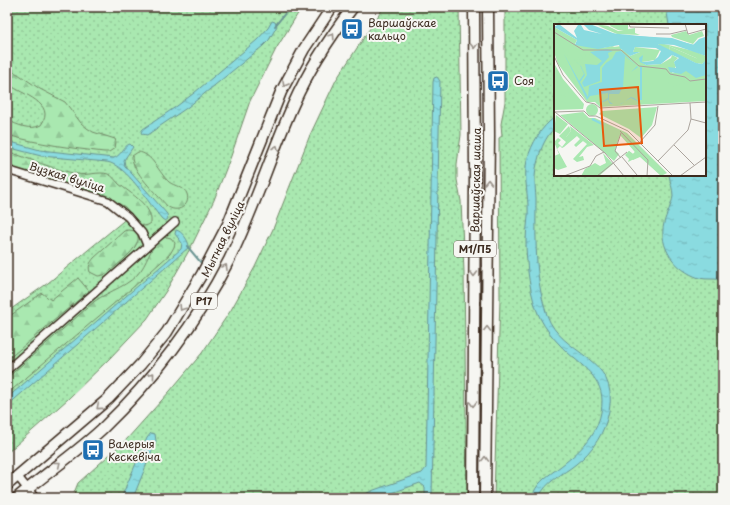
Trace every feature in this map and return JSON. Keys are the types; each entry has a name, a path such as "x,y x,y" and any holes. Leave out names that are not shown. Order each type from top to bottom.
{"highway":[{"name":"Мытная вуліца","path":"7,485 108,399 141,364 167,332 202,274 228,224 281,92 304,49 332,7"},
{"name":"Мытная вуліца","path":"17,498 106,424 137,393 169,354 188,327 228,260 245,226 293,105 313,66 353,7"},
{"name":"Варшаўская шаша","path":"473,498 475,175 474,7"},
{"name":"Варшаўская шаша","path":"485,498 489,137 488,7"}],"street":[{"name":"Вузкая вуліца","path":"7,170 108,201 128,217 142,233 147,245"},
{"path":"7,370 147,245 175,222"},
{"path":"18,477 35,498"}],"green space":[{"path":"7,7 302,7 276,49 250,101 214,200 191,247 166,291 147,319 109,359 68,399 7,453 7,312 48,283 128,217 107,201 7,172"},
{"path":"384,7 459,7 461,135 457,164 457,180 461,201 464,272 467,498 78,498 74,493 78,483 127,439 170,391 202,353 231,310 255,267 273,229 310,135 336,80"},
{"path":"505,7 723,7 723,498 494,498 500,299 499,138 502,136 501,124 505,102"},
{"path":"14,72 40,89 65,102 81,123 93,132 115,139 115,148 109,152 104,152 43,143 7,135 7,120 24,127 37,127 41,125 45,117 41,105 36,100 10,85 8,75"},
{"path":"7,151 68,172 77,174 104,173 110,175 140,200 151,217 151,223 144,226 140,224 125,207 105,196 7,166"},
{"path":"138,152 147,156 169,182 182,188 186,192 188,198 187,202 182,208 175,209 167,206 140,176 133,162 132,156"},
{"path":"124,231 136,231 138,240 135,247 127,256 104,275 98,276 90,272 89,268 91,261"},
{"path":"167,237 171,238 175,243 170,254 7,394 7,378 95,301 131,280 144,266 154,246 162,239"},
{"path":"78,278 89,291 7,360 7,318 42,293 51,300"}],"water":[{"path":"666,7 723,7 723,280 699,278 690,274 670,256 664,241 664,223 673,196 669,176 706,176 706,24 669,24"},
{"path":"272,21 275,22 277,26 269,40 263,46 188,107 147,135 142,134 141,132 143,129 194,93 257,40"},
{"path":"437,77 440,81 432,498 425,498 425,487 420,483 378,498 356,498 422,473 426,468 433,82 434,78"},
{"path":"554,118 554,129 542,146 535,172 536,242 538,272 543,301 547,315 554,329 564,340 598,367 606,379 610,393 609,411 605,426 593,447 576,464 545,487 539,498 532,498 538,485 574,456 594,432 601,412 602,401 598,383 593,376 557,342 542,322 534,301 529,281 526,241 528,210 526,166 527,160 538,136"},
{"path":"7,141 40,150 114,158 117,157 130,144 133,147 124,160 125,166 167,214 168,219 165,221 162,219 137,186 122,170 115,165 107,162 41,156 7,147"},
{"path":"176,230 181,232 185,237 189,247 7,406 7,398 181,249 182,243 175,234"},
{"path":"151,433 155,434 156,441 133,498 121,498 147,438"}],"waterway":[{"path":"275,26 290,7"},
{"path":"187,246 202,264"}],"place":[{"name":"Варшаўскае кальцо","path":"352,29"},
{"name":"Соя","path":"498,81"},
{"name":"Валерыя Кескевіча","path":"93,450"}]}
